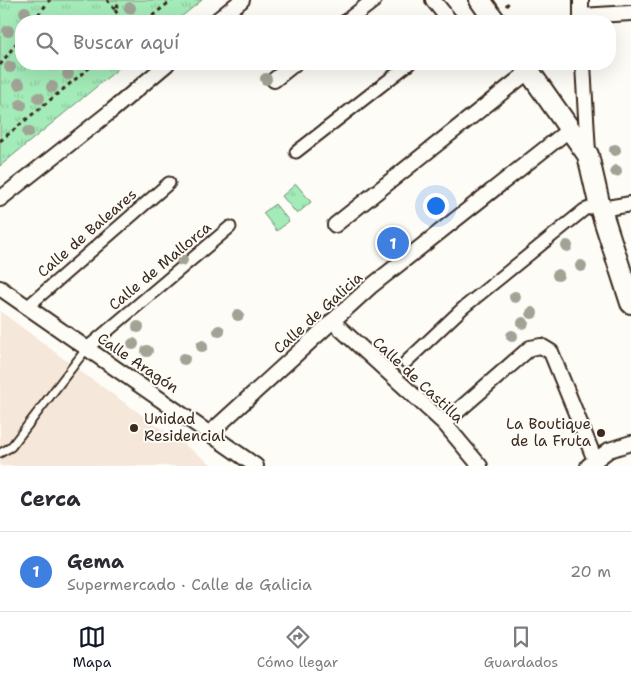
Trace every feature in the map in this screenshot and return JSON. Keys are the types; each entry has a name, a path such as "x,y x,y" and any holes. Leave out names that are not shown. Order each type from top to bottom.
{"main road":[{"path":"480,0 491,15"},
{"path":"529,70 588,155 600,207 631,301"}],"street":[{"path":"223,15 242,0"},
{"path":"355,15 374,0"},
{"path":"433,0 445,15"},
{"path":"581,0 581,15"},
{"path":"606,15 631,12"},
{"path":"0,200 160,70"},
{"path":"274,80 286,70"},
{"path":"296,152 401,70"},
{"path":"334,225 523,70"},
{"path":"583,70 588,155"},
{"name":"Calle de Galicia","path":"210,432 370,287 570,129"},
{"name":"Calle de Baleares","path":"27,307 169,184"},
{"path":"406,362 470,302 584,210 631,204"},
{"name":"Calle de Mallorca","path":"87,348 230,227"},
{"name":"Calle Aragón","path":"0,288 210,432 256,466"},
{"name":"Calle de Castilla","path":"332,321 444,423 480,466"},
{"path":"444,423 530,348 541,346 551,352 591,463 609,450 631,443"}],"lane":[{"path":"0,454 11,447 87,348"}],"path":[{"path":"38,15 50,0"},
{"path":"106,0 118,15"},
{"path":"115,10 120,0"},
{"path":"153,15 172,0"},
{"path":"0,65 15,45"},
{"path":"0,141 87,70"}],"shaded area":[{"path":"0,311 84,374 214,466 0,466"}],"green space":[{"path":"0,0 202,0 183,15 15,15 15,70 117,70 0,166"},
{"path":"296,184 311,202 297,214 282,196"},
{"path":"275,204 289,221 277,231 263,213"}],"place":[{"name":"Gema","path":"393,243"},
{"name":"Unidad Residencial","path":"134,428"},
{"name":"La Boutique de la Fruta","path":"601,433"}]}
